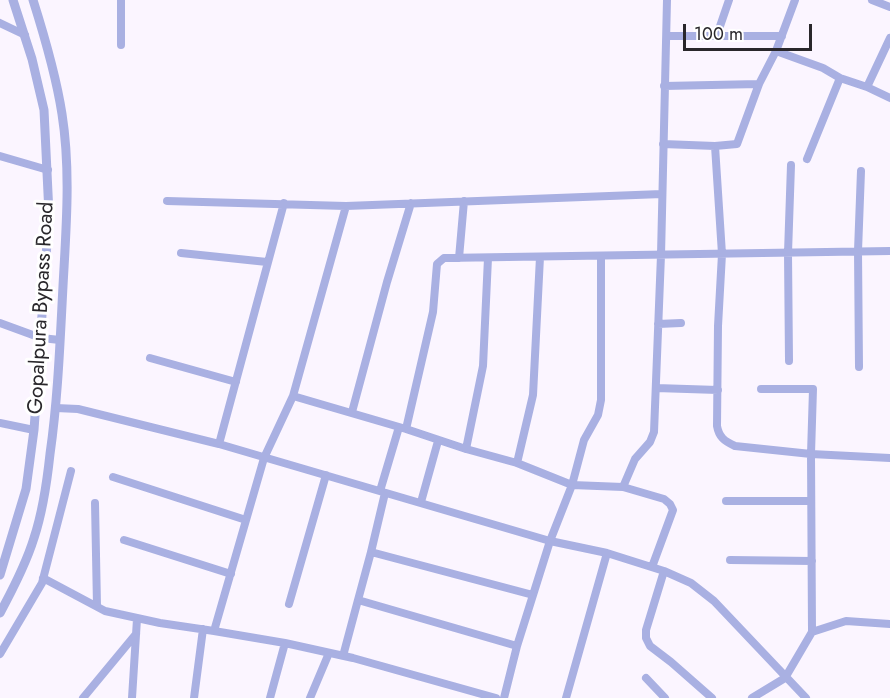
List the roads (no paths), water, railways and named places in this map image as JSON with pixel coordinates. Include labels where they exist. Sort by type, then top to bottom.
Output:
[{"type":"street","name":"Gopalpura Bypass Road","points":[[0,574],[26,489],[34,430],[49,214],[44,110],[25,35],[13,0]]},
{"type":"street","name":"Gopalpura Bypass Road","points":[[0,612],[13,589],[34,539],[45,496],[56,408],[67,214],[67,165],[62,115],[48,46],[33,0]]},
{"type":"street","points":[[121,0],[121,45]]},
{"type":"street","points":[[623,487],[635,459],[650,442],[654,432],[667,0]]},
{"type":"street","points":[[717,35],[729,0]]},
{"type":"street","points":[[663,144],[715,146],[737,144],[759,84],[776,51],[795,0]]},
{"type":"street","points":[[872,0],[890,7]]},
{"type":"street","points":[[0,23],[25,35]]},
{"type":"street","points":[[667,36],[782,36]]},
{"type":"street","points":[[867,87],[890,38]]},
{"type":"street","points":[[776,51],[890,98]]},
{"type":"street","points":[[807,159],[840,78]]},
{"type":"street","points":[[664,86],[759,84]]},
{"type":"street","points":[[715,146],[722,254],[718,326],[717,426],[719,435],[726,442],[735,446],[811,454],[890,458]]},
{"type":"street","points":[[0,156],[48,170]]},
{"type":"street","points":[[789,361],[788,253],[791,165]]},
{"type":"street","points":[[860,367],[858,251],[861,171]]},
{"type":"street","points":[[167,201],[346,206],[662,194]]},
{"type":"street","points":[[459,258],[464,201]]},
{"type":"street","points":[[219,444],[284,203]]},
{"type":"street","points":[[352,412],[411,203]]},
{"type":"street","points":[[214,631],[264,458],[293,396],[346,206]]},
{"type":"street","points":[[343,656],[371,552],[382,492],[403,428],[432,312],[437,264],[444,258],[890,251]]},
{"type":"street","points":[[181,253],[267,262]]},
{"type":"street","points":[[504,698],[517,646],[550,541],[572,485],[584,440],[598,415],[601,400],[601,256]]},
{"type":"street","points":[[517,463],[533,395],[540,257]]},
{"type":"street","points":[[466,449],[483,366],[488,258]]},
{"type":"street","points":[[0,323],[41,338],[60,340]]},
{"type":"street","points":[[658,324],[681,323]]},
{"type":"street","points":[[150,358],[236,382]]},
{"type":"street","points":[[656,388],[718,390]]},
{"type":"street","points":[[752,698],[785,678],[812,632],[810,501],[813,389],[761,389]]},
{"type":"street","points":[[293,396],[517,463],[572,485],[623,487],[664,499],[673,510],[652,567]]},
{"type":"street","points":[[56,408],[78,409],[219,444],[550,541],[607,553],[664,571],[691,584],[714,601],[806,698]]},
{"type":"street","points":[[0,423],[34,430]]},
{"type":"street","points":[[421,502],[438,441]]},
{"type":"street","points":[[0,654],[43,578],[71,471]]},
{"type":"street","points":[[289,604],[326,475]]},
{"type":"street","points":[[113,477],[246,520]]},
{"type":"street","points":[[726,501],[810,501]]},
{"type":"street","points":[[95,503],[97,606]]},
{"type":"street","points":[[124,540],[231,574]]},
{"type":"street","points":[[371,552],[533,595]]},
{"type":"street","points":[[566,698],[607,553]]},
{"type":"street","points":[[730,560],[812,561]]},
{"type":"street","points":[[664,571],[646,630],[646,638],[650,646],[712,698]]},
{"type":"street","points":[[43,578],[105,611],[137,619],[285,642],[496,698]]},
{"type":"street","points":[[358,600],[517,646]]},
{"type":"street","points":[[132,698],[137,619]]},
{"type":"street","points":[[812,632],[846,621],[890,624]]},
{"type":"street","points":[[194,698],[203,629]]},
{"type":"street","points":[[84,698],[136,634]]},
{"type":"street","points":[[270,698],[285,642]]},
{"type":"street","points":[[310,698],[329,653]]},
{"type":"street","points":[[646,678],[665,698]]}]
